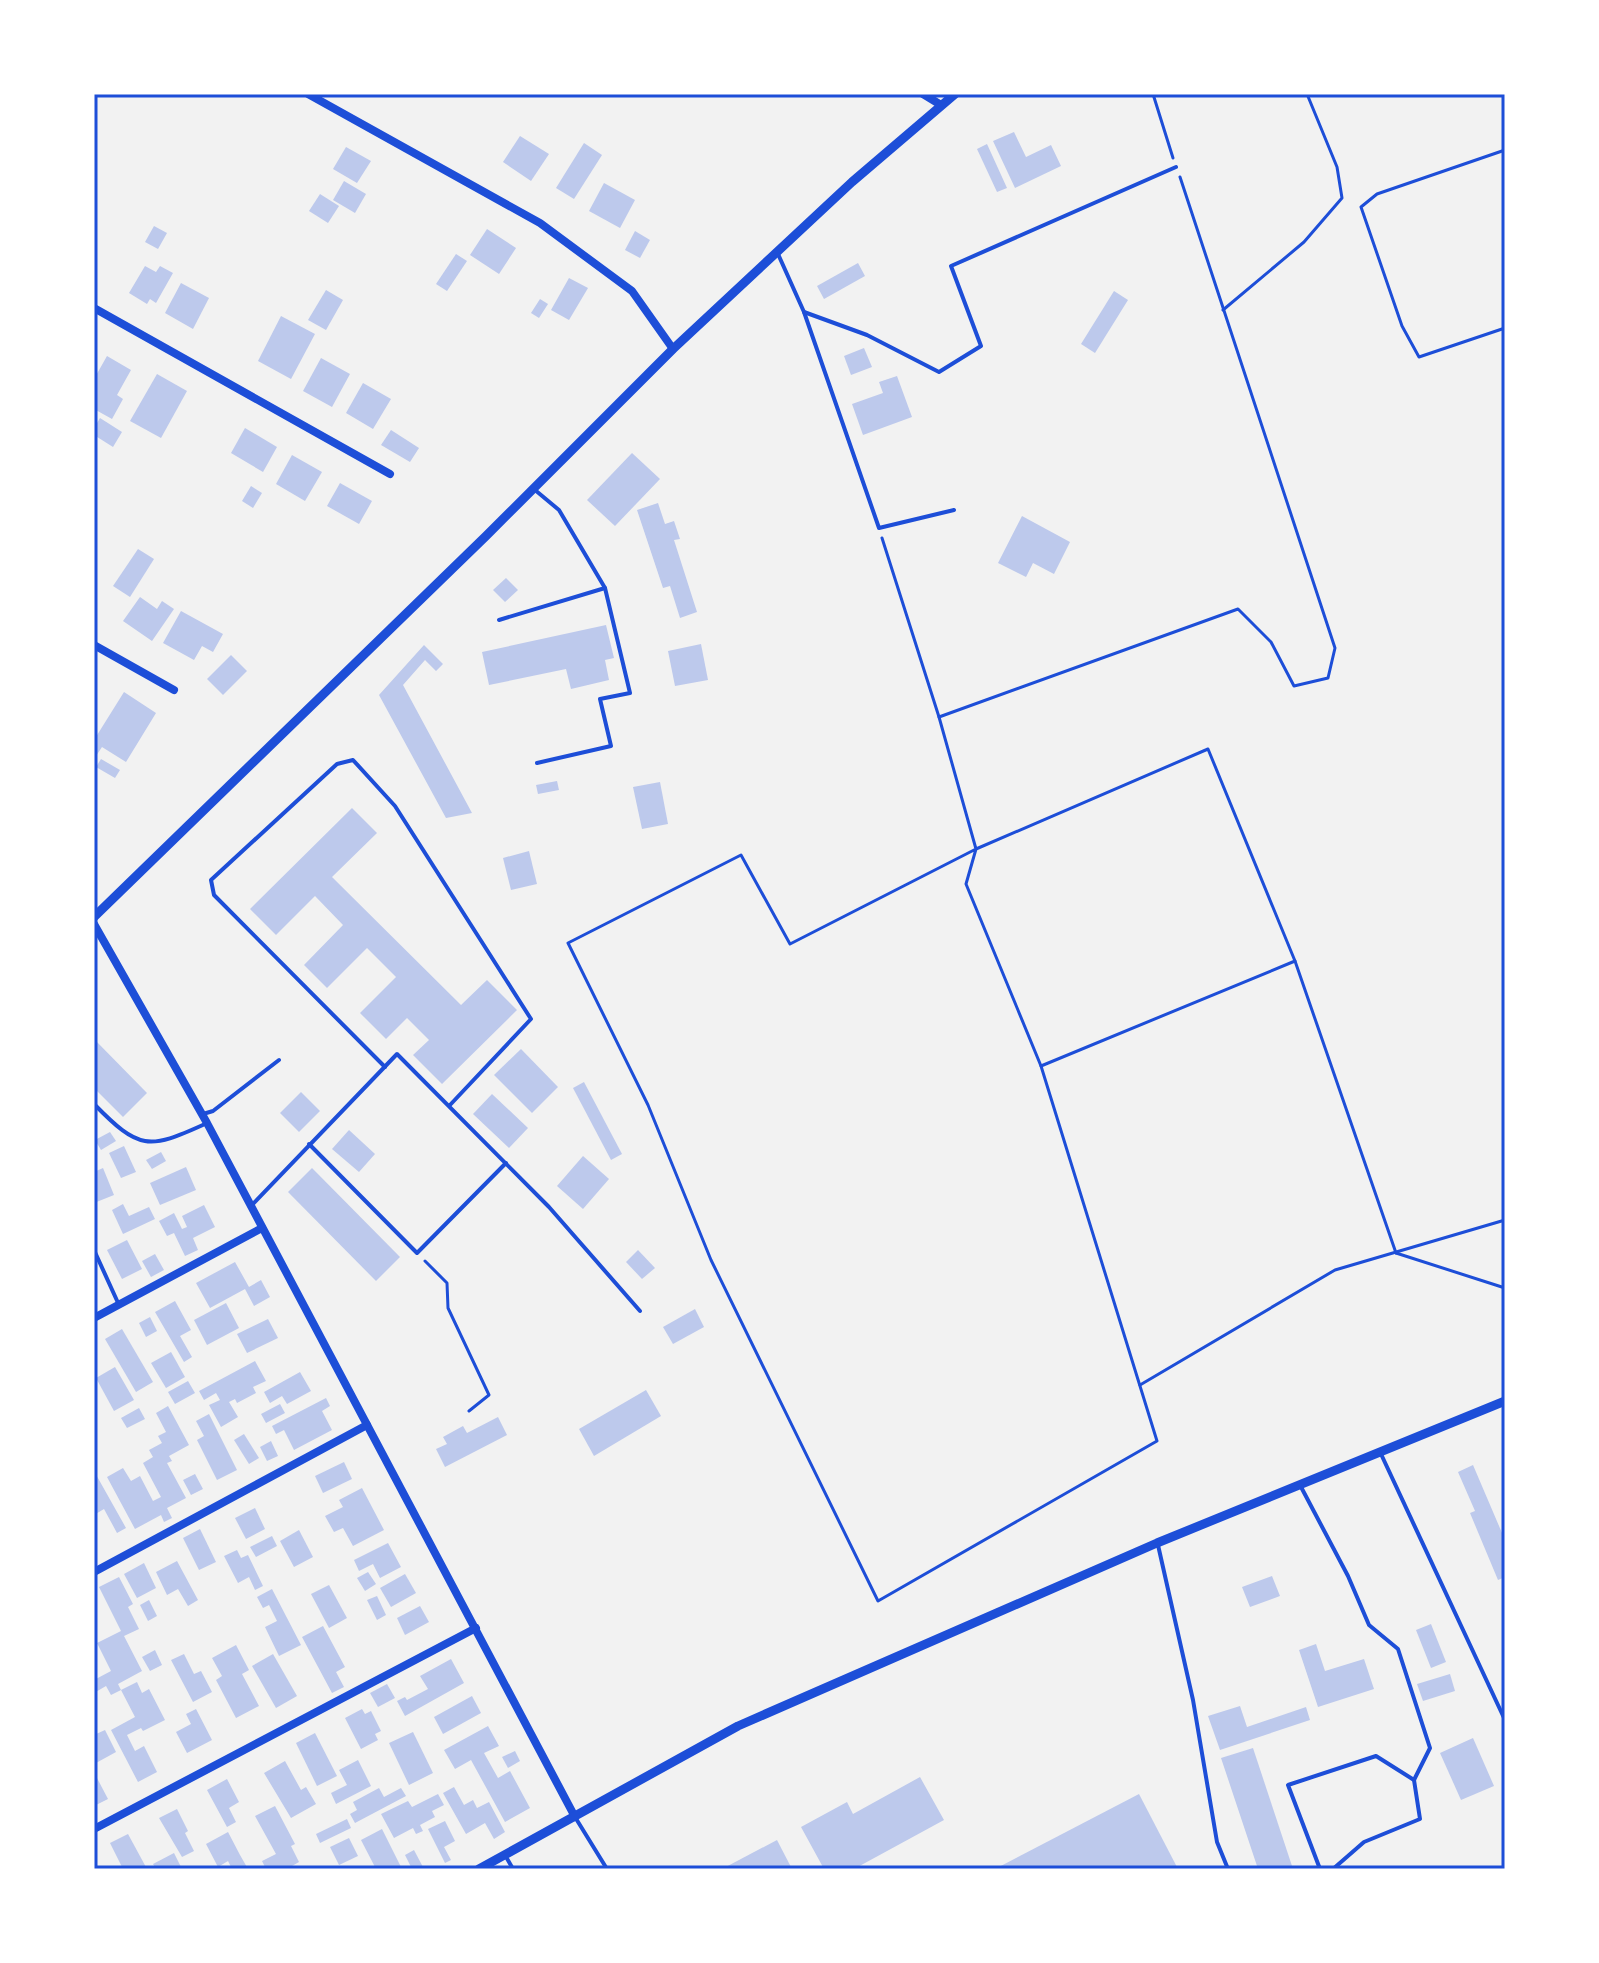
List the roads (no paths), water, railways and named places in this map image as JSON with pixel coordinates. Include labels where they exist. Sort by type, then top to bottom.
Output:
[{"type":"street","points":[[308,94],[540,223],[632,291],[673,349]]},
{"type":"street","points":[[923,94],[941,105]]},
{"type":"street","points":[[94,917],[673,349],[955,94]]},
{"type":"street","points":[[94,308],[390,474]]},
{"type":"street","points":[[94,645],[174,690]]},
{"type":"street","points":[[94,924],[205,1119],[575,1817]]},
{"type":"street","points":[[94,1318],[262,1228]]},
{"type":"street","points":[[479,1869],[738,1726],[1157,1543],[1505,1401]]},
{"type":"street","points":[[94,1572],[367,1425]]},
{"type":"street","points":[[94,1829],[476,1628]]},
{"type":"lane","points":[[804,312],[867,335],[939,372],[981,346],[951,266],[1176,167]]},
{"type":"lane","points":[[777,252],[804,312],[879,528],[954,510]]},
{"type":"lane","points":[[533,489],[559,510],[605,588],[630,693],[600,699],[611,746],[537,763]]},
{"type":"lane","points":[[499,620],[605,588]]},
{"type":"lane","points":[[385,1067],[214,895],[211,880],[337,764],[353,760],[395,806],[531,1019],[450,1105]]},
{"type":"lane","points":[[251,1206],[397,1054],[549,1207],[640,1311]]},
{"type":"lane","points":[[94,1104],[116,1126],[141,1143],[167,1141],[205,1119],[279,1060]]},
{"type":"lane","points":[[309,1144],[417,1253],[506,1163]]},
{"type":"lane","points":[[94,1250],[119,1305]]},
{"type":"lane","points":[[1380,1452],[1505,1720]]},
{"type":"lane","points":[[1300,1485],[1348,1576],[1369,1625],[1398,1649],[1430,1748],[1414,1780],[1420,1819],[1364,1842],[1333,1869]]},
{"type":"lane","points":[[1157,1543],[1193,1700],[1217,1842],[1228,1869]]},
{"type":"lane","points":[[1320,1869],[1288,1785],[1376,1756],[1414,1780]]},
{"type":"lane","points":[[575,1817],[607,1869]]},
{"type":"lane","points":[[505,1855],[513,1869]]}]
